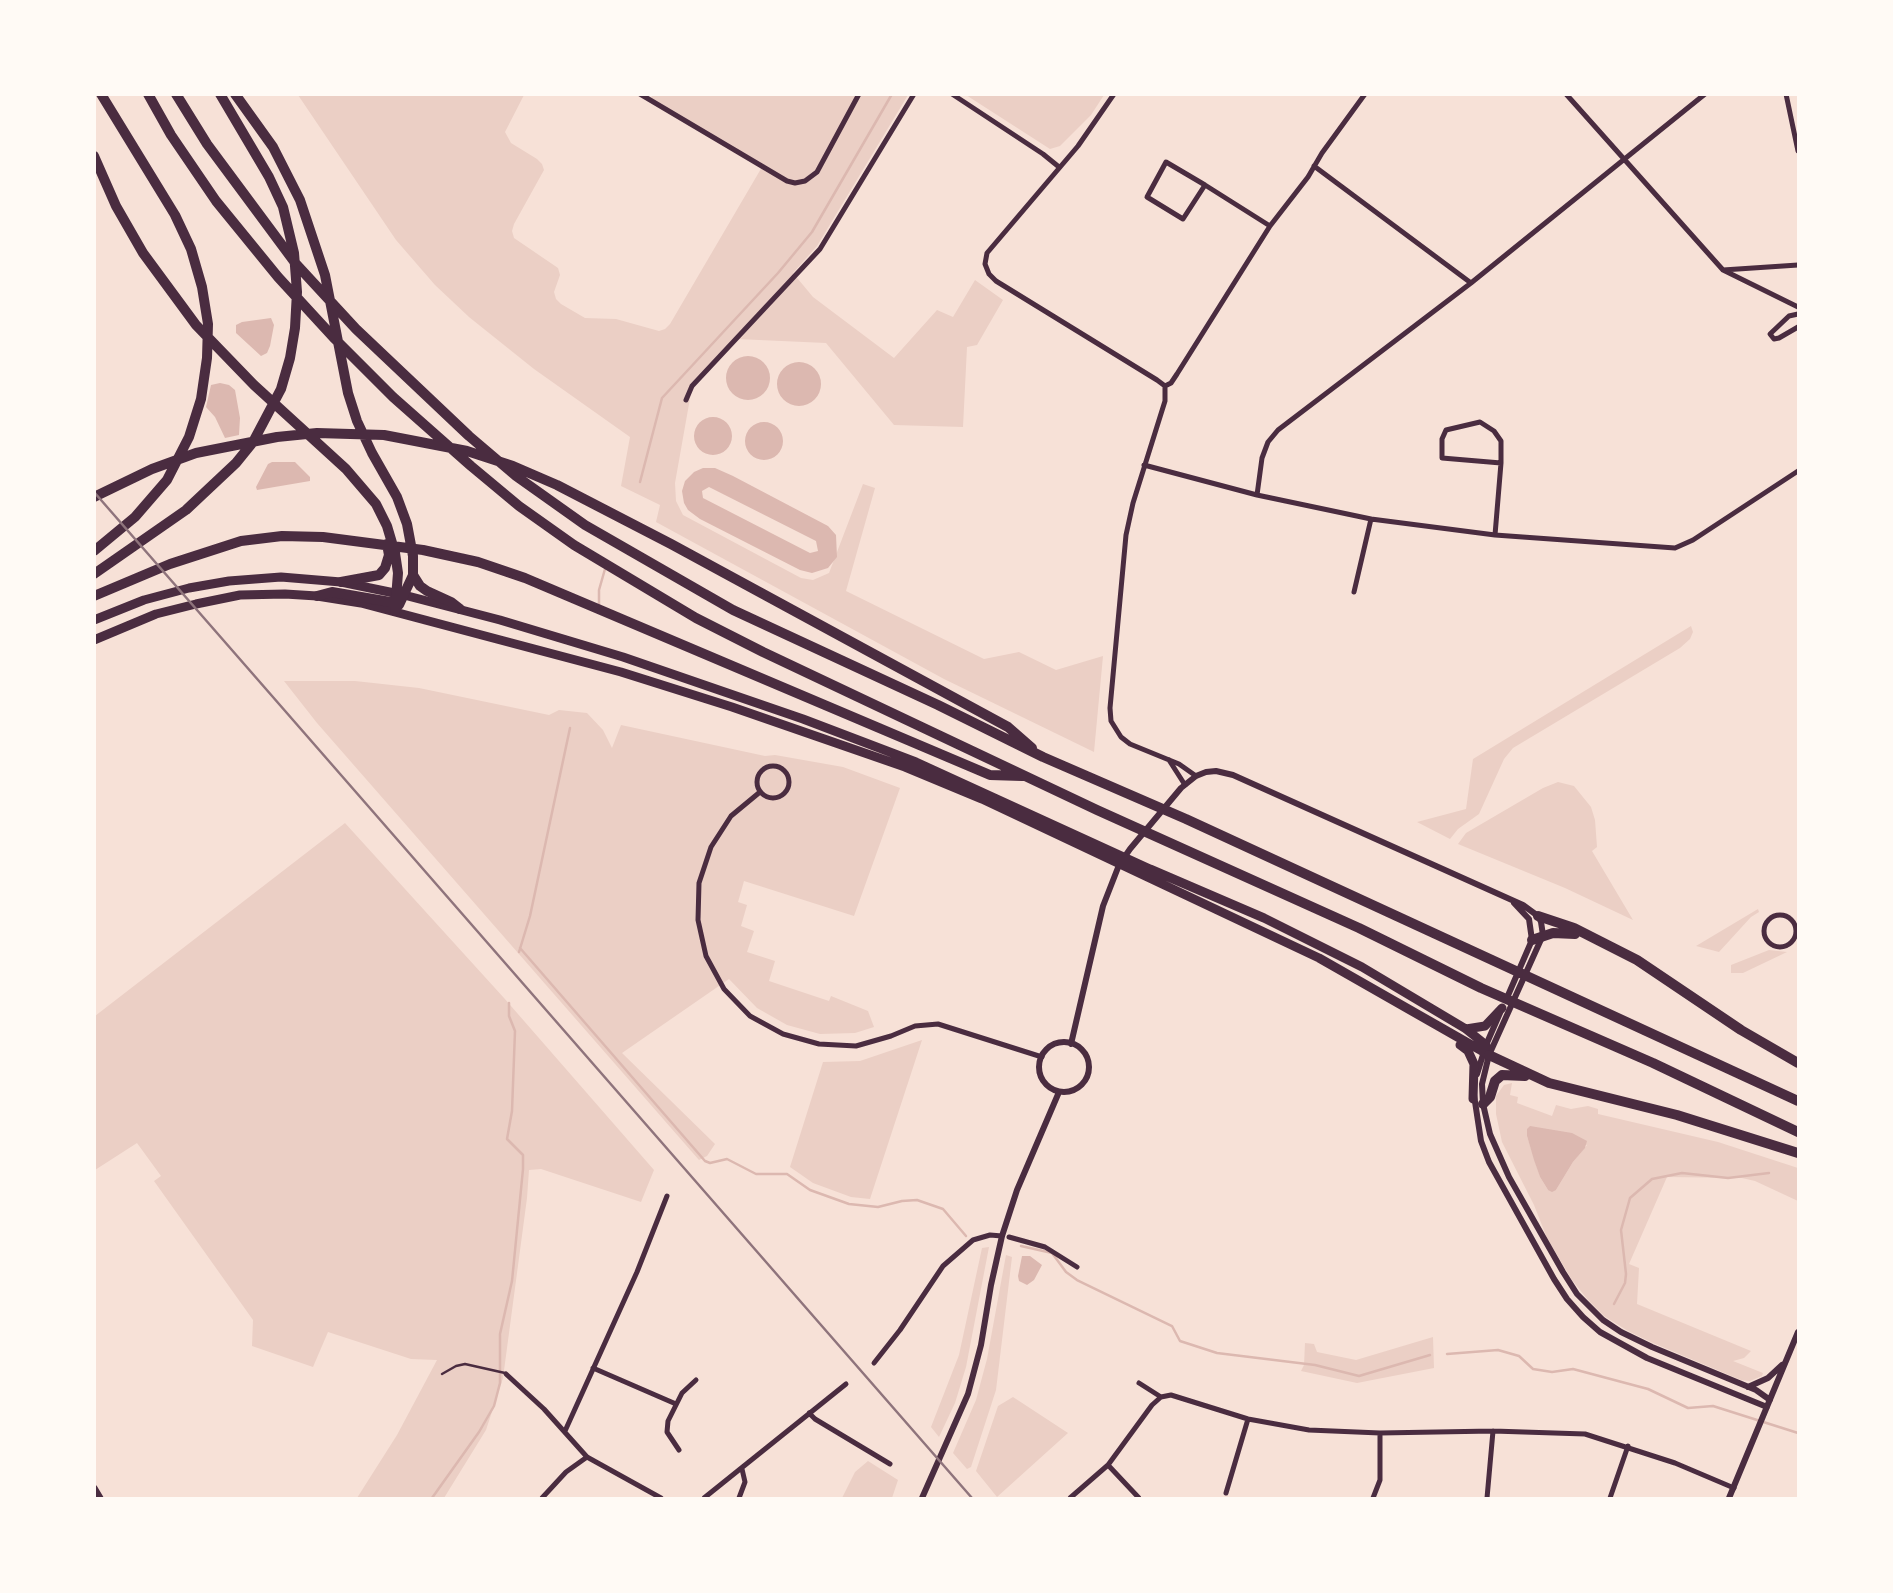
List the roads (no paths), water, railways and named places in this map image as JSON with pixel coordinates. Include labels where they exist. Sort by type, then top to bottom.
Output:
[{"type":"highway","points":[[97,549],[135,517],[167,480],[189,437],[201,399],[207,358],[208,324],[202,287],[191,250],[175,215],[101,94]]},
{"type":"highway","points":[[148,94],[216,201],[278,277],[335,339],[393,397],[471,466],[519,506],[573,545],[763,652],[1097,810],[1359,928],[1481,988],[1653,1063],[1798,1132]]},
{"type":"highway","points":[[176,94],[207,144],[287,253],[356,329],[469,436],[516,476],[585,525],[733,610],[1043,757],[1494,960],[1798,1101]]},
{"type":"highway","points":[[94,574],[149,538],[217,484],[253,442],[281,389],[294,338],[297,292],[295,253],[283,207],[269,177],[220,94]]},
{"type":"highway","points":[[235,94],[283,163],[300,200],[319,253],[335,318],[348,393],[357,421],[397,497],[407,524],[413,556],[413,575],[400,596],[395,611]]},
{"type":"highway","points":[[94,156],[116,206],[143,253],[196,325],[254,385],[346,469],[376,504],[387,526],[395,553],[400,596]]},
{"type":"highway","points":[[94,497],[152,469],[196,453],[233,444],[317,433],[384,435],[467,451],[513,466],[557,485],[671,544],[1008,727],[1043,757]]},
{"type":"highway","points":[[341,582],[379,575],[385,568],[388,555],[387,526]]},
{"type":"highway","points":[[94,596],[128,579],[241,541],[282,536],[323,537],[423,550],[490,566],[525,578],[990,775],[1030,777]]},
{"type":"highway","points":[[413,575],[420,586],[460,609]]},
{"type":"highway","points":[[94,620],[145,600],[229,581],[281,577],[341,582],[460,609],[623,657],[803,719],[916,762],[1320,958],[1444,1030],[1535,1077],[1583,1093],[1677,1115],[1798,1153]]},
{"type":"highway","points":[[317,596],[332,592],[390,602],[400,596]]},
{"type":"highway","points":[[94,640],[156,614],[240,595],[262,593],[317,596],[361,603],[621,671],[732,707],[905,767],[1102,850]]},
{"type":"highway","points":[[1133,866],[1305,937],[1362,967],[1466,1029],[1486,1051]]},
{"type":"highway","points":[[1538,916],[1574,928],[1637,960],[1741,1030],[1798,1063]]},
{"type":"highway","points":[[1532,940],[1563,932],[1586,935]]},
{"type":"highway","points":[[1466,1029],[1485,1026],[1502,1008]]},
{"type":"highway","points":[[1444,1030],[1472,1057],[1472,1092],[1478,1102],[1490,1097],[1495,1081],[1502,1075],[1535,1077]]},
{"type":"main road","points":[[94,1488],[100,1499]]},
{"type":"street","points":[[640,94],[787,181],[795,183],[805,181],[817,172],[859,94]]},
{"type":"street","points":[[685,400],[692,386],[820,249],[914,94]]},
{"type":"street","points":[[952,94],[1059,167]]},
{"type":"street","points":[[1114,94],[1078,146],[987,253],[985,264],[996,281],[1165,386],[1166,401],[1144,465],[1126,536],[1110,708],[1114,727],[1121,737],[1196,776]]},
{"type":"street","points":[[1165,386],[1171,383],[1177,374],[1270,226],[1365,94]]},
{"type":"street","points":[[1566,94],[1723,270],[1798,307]]},
{"type":"street","points":[[1257,495],[1262,458],[1268,442],[1278,430],[1471,283],[1705,94]]},
{"type":"street","points":[[1786,94],[1798,150]]},
{"type":"street","points":[[1205,185],[1183,219],[1147,197],[1166,162],[1205,185],[1270,226]]},
{"type":"street","points":[[1314,166],[1471,283]]},
{"type":"street","points":[[1723,270],[1798,265]]},
{"type":"street","points":[[1798,314],[1789,316],[1770,334],[1774,339],[1779,338],[1798,327]]},
{"type":"street","points":[[1495,536],[1501,463],[1502,441],[1494,431],[1480,422],[1446,430],[1441,439],[1442,458],[1501,463]]},
{"type":"street","points":[[1144,465],[1257,495],[1371,519],[1495,536],[1675,548],[1693,540],[1798,471]]},
{"type":"street","points":[[1354,592],[1371,519]]},
{"type":"street","points":[[1169,760],[1185,785]]},
{"type":"street","points":[[774,766],[785,771],[790,782],[786,793],[776,799],[769,799],[760,792],[757,780],[763,769],[774,766]]},
{"type":"street","points":[[1071,1044],[1098,926],[1116,872],[1130,849],[1185,785],[1196,776],[1216,771],[1233,775],[1533,910],[1541,922],[1543,935],[1486,1051]]},
{"type":"street","points":[[760,792],[731,816],[704,862],[699,883],[698,920],[706,956],[724,989],[750,1016],[783,1034],[819,1044],[856,1046],[915,1026],[938,1024],[1042,1057]]},
{"type":"street","points":[[1512,900],[1529,919],[1532,940],[1486,1051],[1478,1102],[1481,1141],[1489,1161],[1554,1279],[1567,1299],[1600,1332],[1647,1358],[1768,1404]]},
{"type":"street","points":[[1792,920],[1798,913]]},
{"type":"street","points":[[1779,915],[1792,920],[1796,929],[1790,943],[1780,947],[1767,940],[1765,926],[1770,918],[1779,915]]},
{"type":"street","points":[[1055,1044],[1071,1044],[1079,1047],[1086,1055],[1089,1064],[1088,1076],[1079,1088],[1059,1092],[1048,1086],[1042,1077],[1042,1057],[1046,1050],[1055,1044]]},
{"type":"street","points":[[922,1499],[964,1406],[976,1368],[1017,1190],[1059,1092]]},
{"type":"street","points":[[1478,1102],[1509,1177],[1563,1272],[1590,1308],[1621,1332],[1748,1387],[1768,1404]]},
{"type":"street","points":[[565,1431],[637,1272],[667,1196]]},
{"type":"street","points":[[874,1363],[943,1266],[973,1240],[990,1235],[1006,1236],[1045,1247],[1077,1267]]},
{"type":"street","points":[[1729,1499],[1798,1332]]},
{"type":"street","points":[[1748,1387],[1768,1378],[1787,1358]]},
{"type":"street","points":[[593,1368],[676,1404]]},
{"type":"street","points":[[505,1373],[565,1431],[587,1457],[661,1499]]},
{"type":"street","points":[[679,1450],[667,1432],[668,1421],[682,1393],[696,1380]]},
{"type":"street","points":[[1139,1382],[1161,1397]]},
{"type":"street","points":[[704,1499],[846,1384]]},
{"type":"street","points":[[1070,1499],[1108,1465],[1152,1405],[1161,1397],[1171,1395],[1248,1419],[1309,1430],[1585,1434],[1675,1463],[1734,1488]]},
{"type":"street","points":[[808,1413],[890,1464]]},
{"type":"street","points":[[1226,1493],[1248,1419]]},
{"type":"street","points":[[1487,1499],[1493,1431]]},
{"type":"street","points":[[1373,1499],[1380,1480],[1380,1433]]},
{"type":"street","points":[[1610,1499],[1628,1446]]},
{"type":"street","points":[[542,1499],[566,1472],[587,1457]]},
{"type":"street","points":[[1108,1465],[1139,1499]]},
{"type":"street","points":[[739,1499],[745,1482],[742,1469]]},
{"type":"lane","points":[[442,1374],[465,1364],[505,1373]]},
{"type":"waterway","points":[[640,482],[662,398],[778,273],[812,232],[892,94]]},
{"type":"waterway","points":[[599,605],[599,590],[605,569]]},
{"type":"waterway","points":[[519,952],[530,916],[570,728]]},
{"type":"waterway","points":[[520,948],[705,1161],[710,1163],[727,1159],[756,1174],[787,1174],[810,1190],[849,1204],[878,1207],[917,1200],[943,1209],[966,1236]]},
{"type":"waterway","points":[[432,1498],[479,1432],[494,1406],[500,1383],[500,1334],[512,1281],[523,1169],[523,1155],[507,1139],[512,1111],[515,1031],[509,1016],[509,1003]]},
{"type":"waterway","points":[[1614,1304],[1625,1283],[1621,1230],[1630,1198],[1652,1179],[1682,1173],[1728,1178],[1769,1173]]},
{"type":"waterway","points":[[1021,1246],[1052,1253],[1066,1272],[1077,1280],[1172,1326],[1180,1341],[1217,1353],[1315,1365],[1359,1376],[1430,1355]]},
{"type":"waterway","points":[[1447,1354],[1498,1350],[1519,1356],[1533,1369],[1552,1372],[1573,1369],[1648,1389],[1688,1408],[1713,1406],[1798,1433]]},
{"type":"railway","points":[[94,492],[972,1498]]}]
